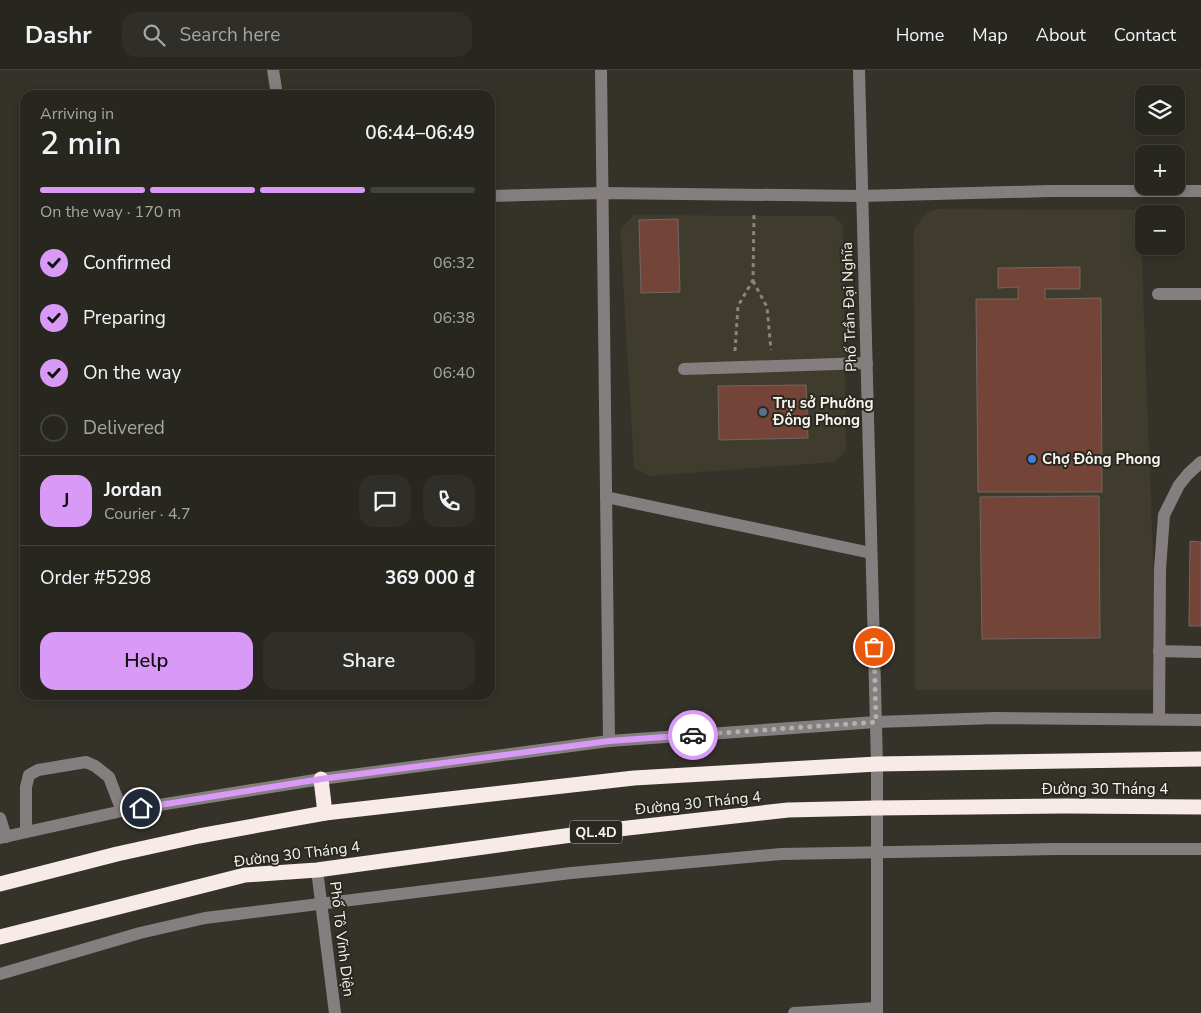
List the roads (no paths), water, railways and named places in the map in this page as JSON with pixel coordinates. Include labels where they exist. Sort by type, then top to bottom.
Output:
[{"type":"highway","name":"Đường 30 Tháng 4","points":[[0,884],[126,852],[199,836],[325,813],[634,778],[877,764],[1201,759]]},
{"type":"highway","points":[[321,779],[325,813]]},
{"type":"highway","name":"Đường 30 Tháng 4","points":[[0,937],[245,875],[317,870],[601,832],[768,813],[876,808],[1201,807]]},
{"type":"street","points":[[273,70],[276,90]]},
{"type":"street","points":[[601,70],[609,741]]},
{"type":"street","name":"Phố Trần Đại Nghĩa","points":[[859,70],[877,764],[877,1011]]},
{"type":"street","points":[[495,196],[602,193],[861,196],[1050,191],[1201,191]]},
{"type":"street","points":[[1158,294],[1201,294]]},
{"type":"street","points":[[684,370],[867,364]]},
{"type":"street","points":[[1159,719],[1160,569],[1164,514],[1178,485],[1201,462]]},
{"type":"street","points":[[606,497],[872,553]]},
{"type":"street","points":[[1160,651],[1201,652]]},
{"type":"street","points":[[0,818],[3,837],[122,811],[321,779],[609,741],[876,722],[996,718],[1201,720]]},
{"type":"street","points":[[26,832],[26,787],[29,776],[38,770],[86,762],[96,766],[108,776],[122,811]]},
{"type":"street","points":[[0,974],[140,933],[205,918],[571,873],[781,854],[1201,849]]},
{"type":"street","name":"Phố Tô Vĩnh Diện","points":[[317,870],[335,1013]]},
{"type":"street","points":[[794,1013],[877,1011]]},
{"type":"place","name":"Trụ sở Phường Đông Phong","points":[[763,412]]},
{"type":"place","name":"Chợ Đông Phong","points":[[1032,459]]}]
